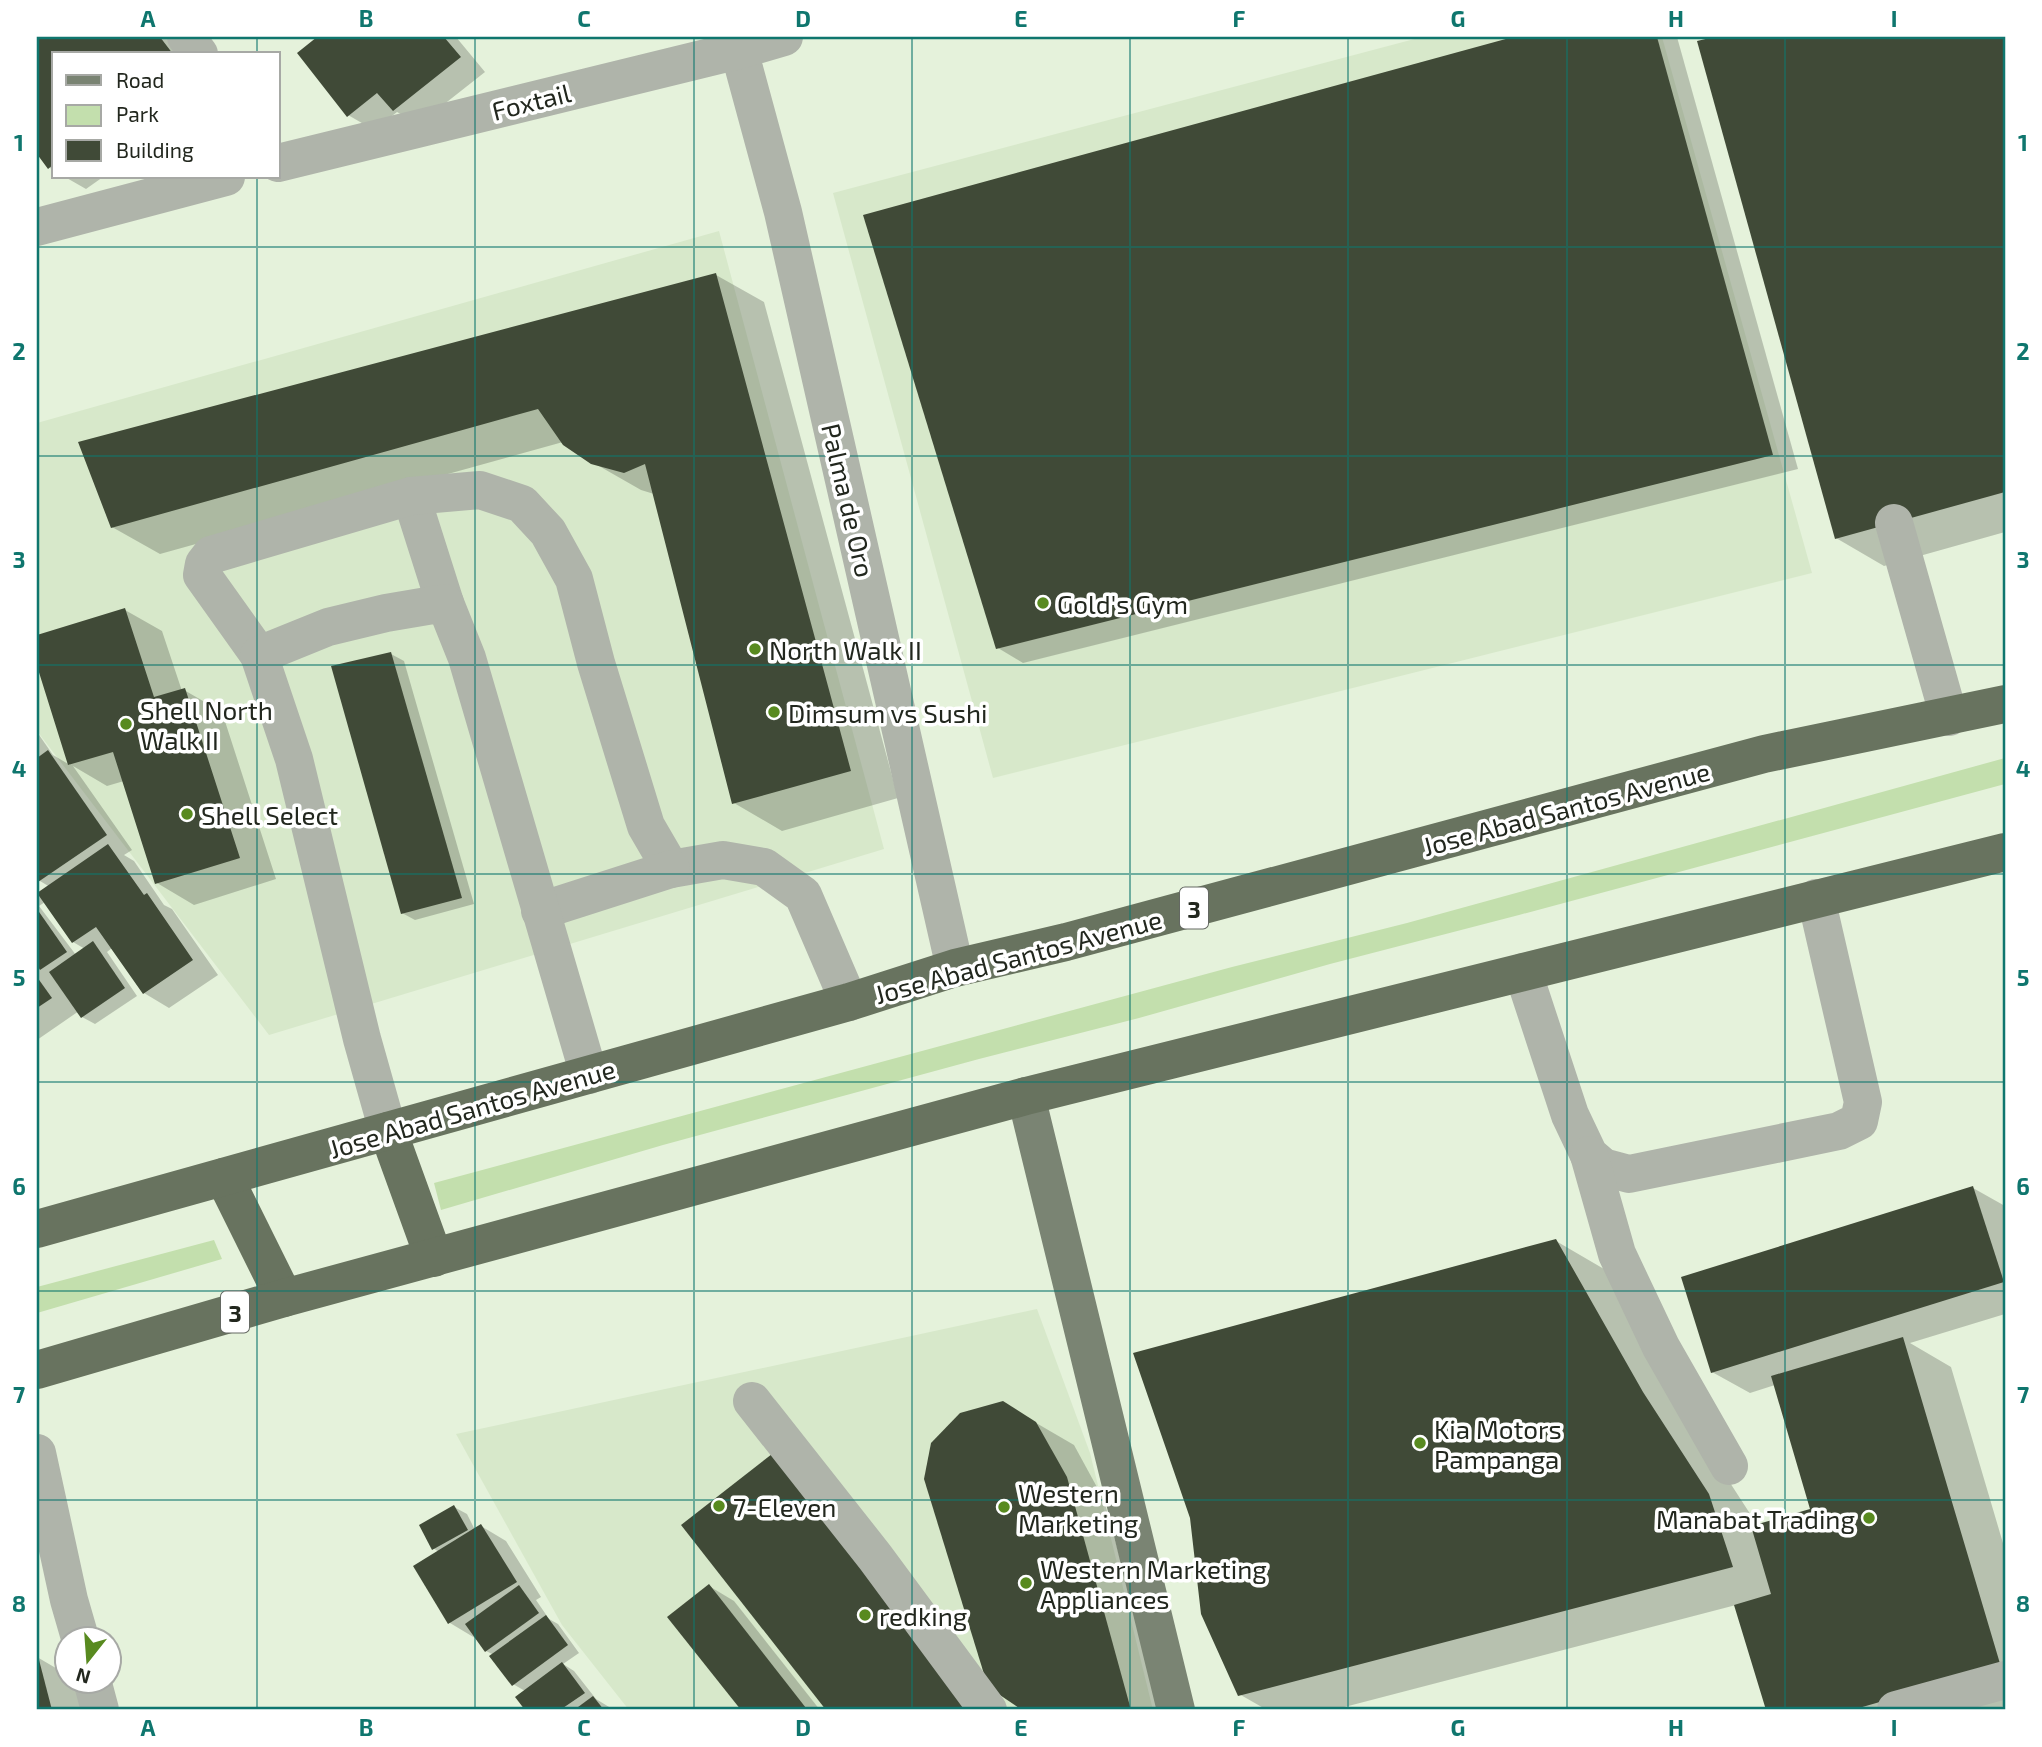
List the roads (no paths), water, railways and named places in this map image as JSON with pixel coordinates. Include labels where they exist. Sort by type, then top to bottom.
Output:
[{"type":"highway","name":"Jose Abad Santos Avenue","points":[[37,1229],[849,1002],[955,968],[1080,938],[1764,754],[2005,704]]},
{"type":"highway","name":"3","points":[[37,1370],[284,1298],[1026,1096],[2005,852]]},
{"type":"highway","points":[[388,1131],[434,1258]]},
{"type":"highway","points":[[224,1177],[284,1298]]},
{"type":"main road","points":[[1026,1096],[1176,1710]]},
{"type":"street","points":[[186,37],[197,52]]},
{"type":"street","name":"Foxtail","points":[[280,162],[734,43],[783,37]]},
{"type":"street","name":"Palma de Oro","points":[[734,43],[783,212],[955,968]]},
{"type":"street","points":[[37,227],[222,178]]},
{"type":"street","points":[[388,1131],[362,1039],[294,759],[259,655],[202,575],[204,564],[211,555],[411,496],[480,491],[522,505],[548,532],[574,579],[596,663],[646,826],[671,869]]},
{"type":"street","points":[[411,496],[445,603],[467,658],[589,1075]]},
{"type":"street","points":[[1894,523],[1949,717]]},
{"type":"street","points":[[259,655],[328,627],[445,603]]},
{"type":"street","points":[[540,911],[671,869],[723,860],[764,867],[803,895],[849,1002]]},
{"type":"street","points":[[1588,1154],[1603,1167],[1629,1174],[1839,1131],[1859,1121],[1863,1102],[1816,898]]},
{"type":"street","points":[[1523,972],[1570,1115],[1588,1154],[1617,1254],[1661,1347],[1729,1466]]},
{"type":"street","points":[[751,1401],[875,1557],[988,1710]]},
{"type":"street","points":[[37,1453],[76,1624]]},
{"type":"street","points":[[1896,1710],[2005,1680]]},
{"type":"place","name":"Gold's Gym","points":[[1043,603]]},
{"type":"place","name":"North Walk II","points":[[755,649]]},
{"type":"place","name":"Dimsum vs Sushi","points":[[774,712]]},
{"type":"place","name":"Shell North Walk II","points":[[126,724]]},
{"type":"place","name":"Shell Select","points":[[187,814]]},
{"type":"place","name":"Kia Motors Pampanga","points":[[1420,1443]]},
{"type":"place","name":"7-Eleven","points":[[719,1506]]},
{"type":"place","name":"Western Marketing","points":[[1004,1507]]},
{"type":"place","name":"Manabat Trading","points":[[1869,1518]]},
{"type":"place","name":"Western Marketing Appliances","points":[[1026,1583]]},
{"type":"place","name":"redking","points":[[865,1615]]}]
